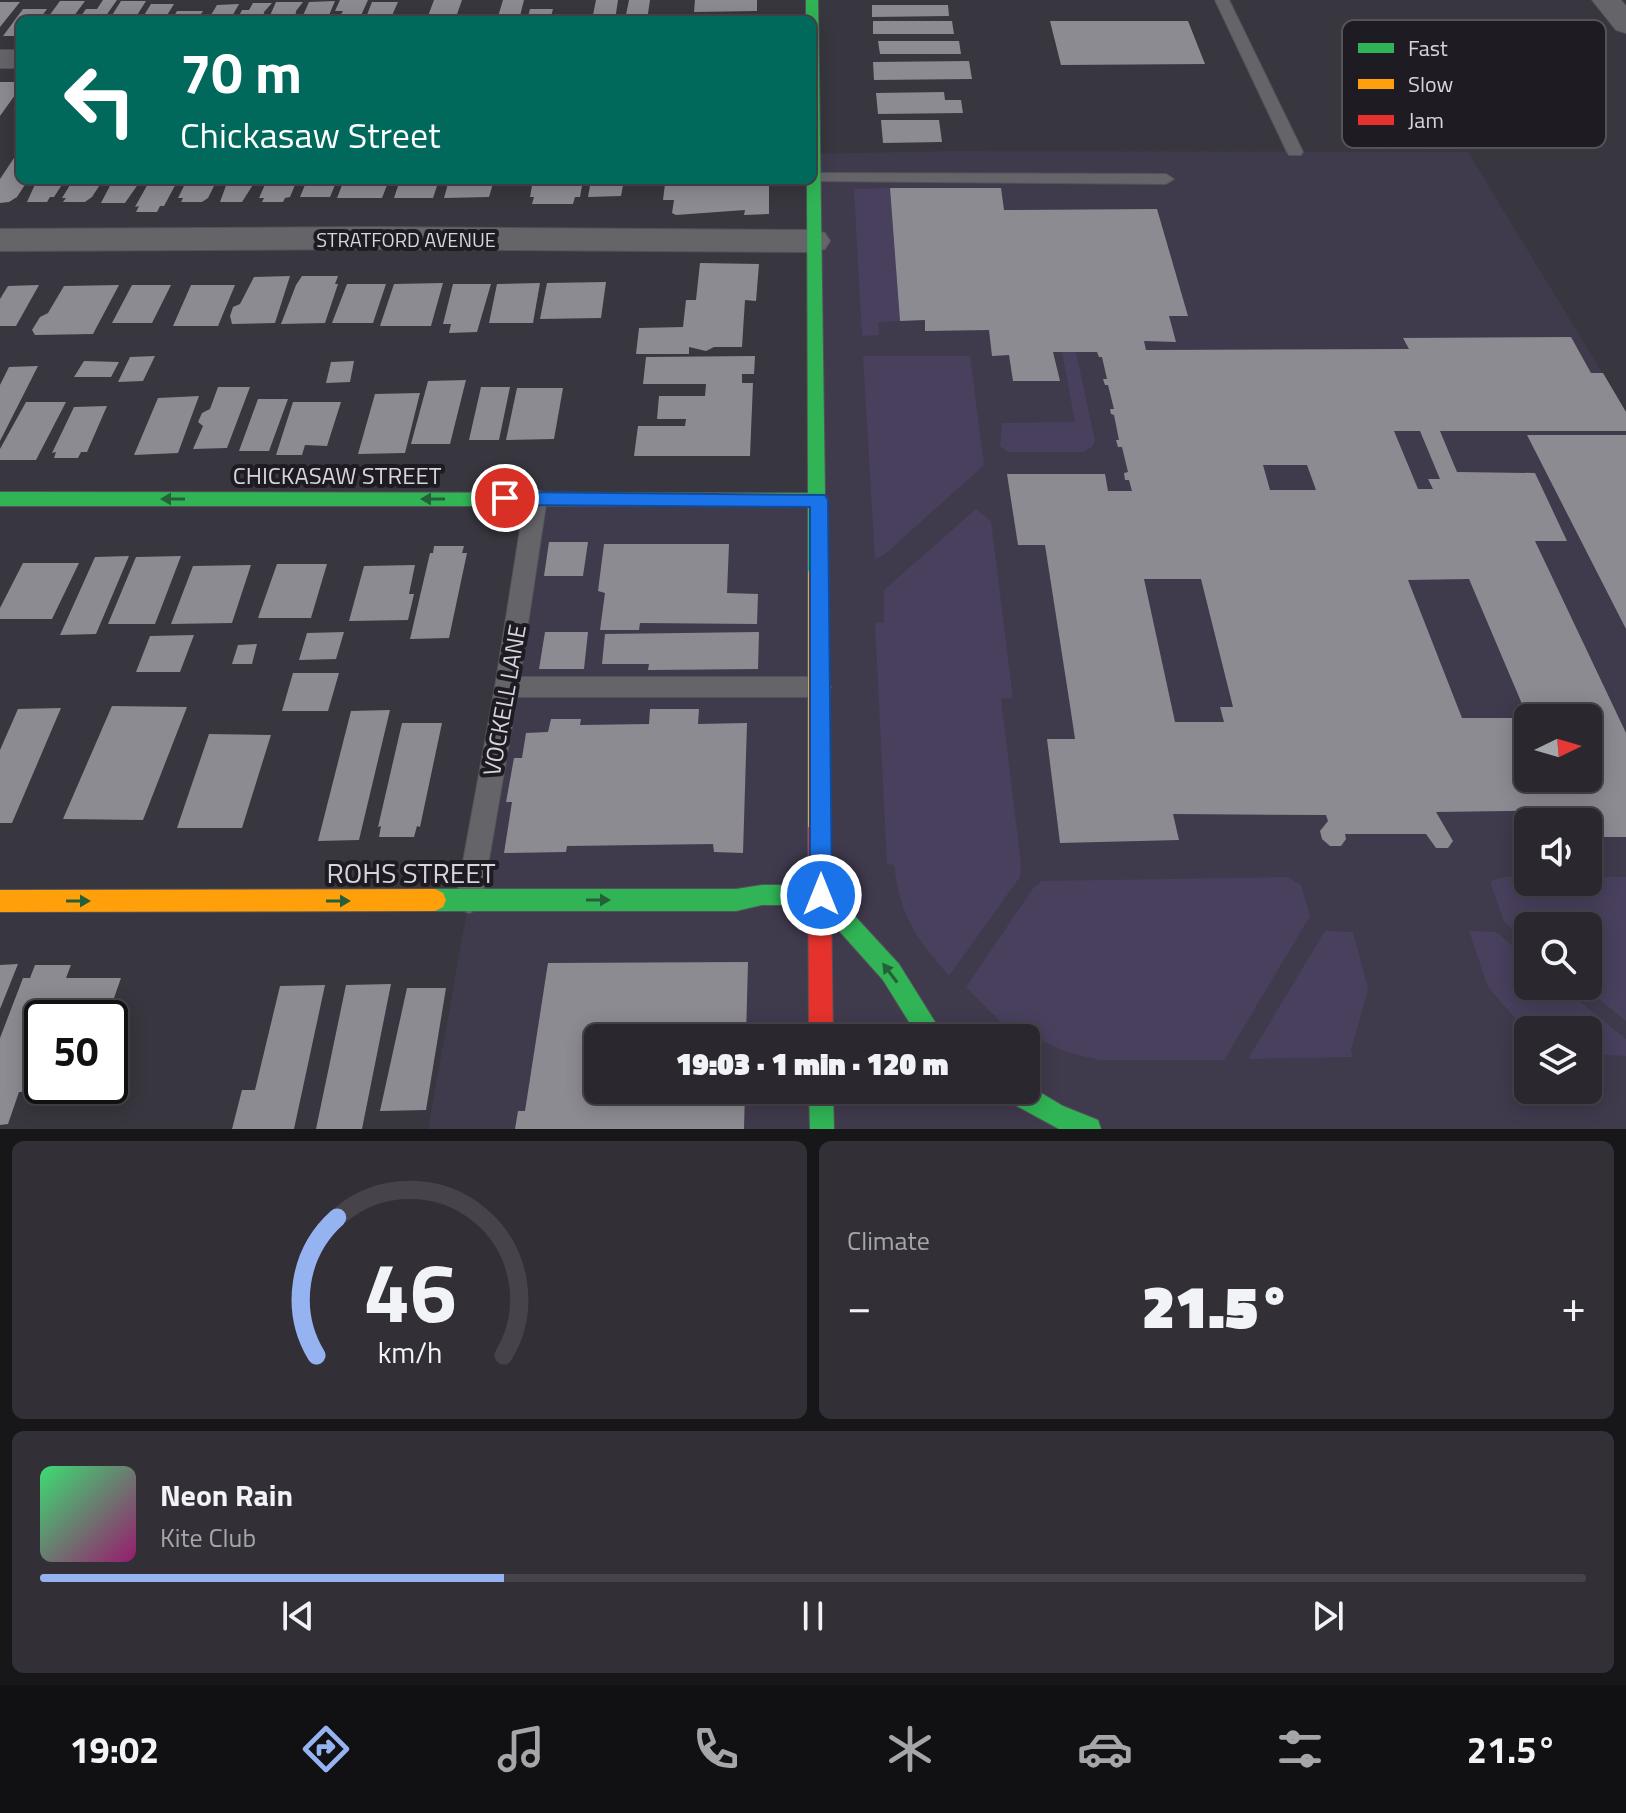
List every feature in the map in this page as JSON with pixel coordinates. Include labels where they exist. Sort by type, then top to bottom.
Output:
[{"type":"main road","points":[[814,184],[819,500],[821,1024]]},
{"type":"main road","name":"CHICKASAW STREET","points":[[0,499],[819,500]]},
{"type":"main road","name":"ROHS STREET","points":[[0,901],[736,900],[762,895],[821,895]]},
{"type":"main road","points":[[821,895],[891,972],[924,1024]]},
{"type":"main road","points":[[821,1104],[822,1129]]},
{"type":"main road","points":[[1037,1104],[1089,1129]]},
{"type":"street","points":[[1606,0],[1626,24]]},
{"type":"street","name":"STRATFORD AVENUE","points":[[0,240],[373,238],[813,241]]},
{"type":"lane","points":[[1222,0],[1295,152]]},
{"type":"lane","points":[[816,178],[1166,179]]},
{"type":"lane","name":"VOCKELL LANE","points":[[469,900],[507,687],[536,498]]},
{"type":"lane","points":[[507,687],[819,687]]},
{"type":"shaded area","points":[[949,151],[1468,152],[1626,412],[1626,1129],[428,1129],[507,687],[536,498],[819,500],[813,184],[816,184],[816,154]]},
{"type":"shaded area","points":[[890,188],[900,321],[878,322],[879,335],[862,336],[854,189]]},
{"type":"shaded area","points":[[1062,352],[1076,352],[1095,441],[1092,447],[1084,452],[1008,452],[1000,446],[1002,423],[1075,422]]},
{"type":"shaded area","points":[[863,356],[970,356],[984,465],[884,555],[875,559]]},
{"type":"shaded area","points":[[976,509],[991,521],[1013,698],[1001,699],[1021,864],[1020,877],[949,976],[911,926],[901,900],[894,865],[887,864],[875,623],[884,622],[884,590]]},
{"type":"shaded area","points":[[1287,877],[1301,885],[1310,916],[1224,1060],[1100,1060],[1069,1053],[1040,1040],[1040,1024],[1002,1023],[966,987],[1034,887],[1042,881]]},
{"type":"shaded area","points":[[1514,877],[1514,896],[1602,896],[1602,877],[1626,877],[1626,1021],[1600,1000],[1602,912],[1514,912],[1514,930],[1504,922],[1490,881]]},
{"type":"shaded area","points":[[1325,931],[1353,932],[1368,989],[1351,1050],[1353,1057],[1248,1059]]},
{"type":"shaded area","points":[[1469,931],[1496,932],[1514,947],[1514,1000],[1578,1000],[1598,1016],[1514,1017],[1488,987]]},
{"type":"shaded area","points":[[1602,1019],[1626,1039],[1626,1056],[1602,1055]]},
{"type":"building","points":[[103,0],[117,0],[106,16],[81,16],[86,9],[97,9]]},
{"type":"building","points":[[340,0],[368,0],[361,16],[340,16],[343,11],[335,11]]},
{"type":"building","points":[[434,0],[462,0],[456,16],[428,16]]},
{"type":"building","points":[[503,0],[524,0],[520,16],[498,16]]},
{"type":"building","points":[[596,0],[618,0],[616,16],[593,16]]},
{"type":"building","points":[[629,0],[650,0],[648,16],[626,16]]},
{"type":"building","points":[[695,0],[757,0],[757,11],[694,12]]},
{"type":"building","points":[[60,1],[85,1],[74,16],[49,16]]},
{"type":"building","points":[[121,1],[146,1],[137,16],[112,16]]},
{"type":"building","points":[[335,1],[329,16],[303,16],[309,2]]},
{"type":"building","points":[[0,2],[20,2],[0,27]]},
{"type":"building","points":[[276,2],[303,2],[295,16],[270,16]]},
{"type":"building","points":[[372,2],[398,2],[392,16],[367,16]]},
{"type":"building","points":[[253,3],[272,3],[264,16],[239,16],[242,10],[249,10]]},
{"type":"building","points":[[151,4],[174,4],[166,16],[144,16]]},
{"type":"building","points":[[239,4],[232,16],[210,16],[217,5]]},
{"type":"building","points":[[872,5],[948,5],[949,16],[872,17]]},
{"type":"building","points":[[23,9],[47,9],[42,16],[18,16]]},
{"type":"building","points":[[530,9],[553,9],[551,16],[528,16]]},
{"type":"building","points":[[177,11],[203,11],[200,16],[174,16]]},
{"type":"building","points":[[16,18],[16,35],[3,36]]},
{"type":"building","points":[[873,21],[952,21],[954,34],[873,34]]},
{"type":"building","points":[[1050,21],[1188,21],[1205,64],[1061,65]]},
{"type":"building","points":[[878,41],[959,41],[961,54],[880,54]]},
{"type":"building","points":[[969,61],[972,79],[874,80],[873,62]]},
{"type":"building","points":[[0,82],[16,82],[16,94],[0,116]]},
{"type":"building","points":[[944,92],[945,100],[961,100],[963,113],[878,114],[876,93]]},
{"type":"building","points":[[881,120],[939,120],[942,142],[883,143]]},
{"type":"building","points":[[16,155],[16,184],[25,184],[17,197],[0,203],[0,179]]},
{"type":"building","points":[[35,184],[62,184],[47,202],[27,202]]},
{"type":"building","points":[[71,184],[100,184],[85,202],[63,202],[66,198],[62,198]]},
{"type":"building","points":[[111,184],[138,184],[125,203],[101,203]]},
{"type":"building","points":[[148,184],[176,184],[164,206],[160,206],[157,212],[136,212],[139,206],[135,207]]},
{"type":"building","points":[[185,184],[215,184],[208,198],[202,202],[181,202],[183,198],[178,198]]},
{"type":"building","points":[[227,184],[253,184],[242,202],[220,202]]},
{"type":"building","points":[[265,184],[295,184],[290,197],[283,202],[262,202],[264,198],[259,198]]},
{"type":"building","points":[[305,184],[335,184],[330,197],[300,197]]},
{"type":"building","points":[[342,184],[387,184],[382,198],[337,198]]},
{"type":"building","points":[[399,184],[438,184],[433,198],[394,198]]},
{"type":"building","points":[[448,184],[493,184],[489,197],[444,198]]},
{"type":"building","points":[[532,184],[582,184],[580,197],[575,197],[573,204],[532,204],[534,197],[530,197]]},
{"type":"building","points":[[590,184],[623,184],[621,196],[588,197]]},
{"type":"building","points":[[665,184],[769,184],[769,214],[744,215],[745,210],[676,215],[672,213],[674,200],[663,200]]},
{"type":"building","points":[[890,188],[1001,188],[1004,210],[1157,209],[1188,316],[1169,316],[1176,342],[1144,341],[1146,350],[1409,349],[1403,338],[1571,337],[1591,373],[1603,373],[1626,412],[1626,431],[1440,431],[1457,472],[1535,473],[1567,541],[1535,541],[1626,733],[1626,837],[1602,837],[1602,808],[1514,808],[1514,811],[1436,812],[1453,841],[1448,848],[1436,848],[1426,834],[1345,834],[1346,839],[1341,846],[1330,846],[1322,839],[1320,831],[1328,821],[1326,815],[1173,814],[1179,840],[1060,843],[1047,739],[1075,739],[1045,545],[1018,545],[1007,474],[1105,474],[1108,491],[1132,491],[1129,480],[1125,480],[1124,473],[1128,472],[1122,447],[1118,447],[1116,440],[1119,440],[1110,409],[1114,409],[1108,385],[1103,379],[1107,379],[1102,357],[1097,352],[1053,352],[1060,381],[1013,381],[1009,355],[992,356],[989,330],[925,331],[925,320],[900,321]],"holes":[[[1394,431],[1420,431],[1440,479],[1428,479],[1433,489],[1418,489]],[[1263,465],[1307,465],[1316,490],[1270,490]],[[1144,579],[1201,579],[1233,707],[1220,707],[1224,722],[1175,722]],[[1469,579],[1522,704],[1602,704],[1602,792],[1514,792],[1514,718],[1462,718],[1408,580]]]},
{"type":"building","points":[[700,263],[759,264],[756,301],[745,300],[742,347],[714,347],[706,351],[689,347],[689,354],[636,354],[639,328],[683,327],[686,300],[696,300]]},
{"type":"building","points":[[290,276],[275,323],[232,324],[230,316],[233,307],[240,304],[254,277]]},
{"type":"building","points":[[302,276],[338,276],[325,323],[281,324],[296,285]]},
{"type":"building","points":[[606,282],[601,318],[540,319],[547,283]]},
{"type":"building","points":[[443,283],[431,326],[380,326],[394,284]]},
{"type":"building","points":[[540,283],[533,323],[489,323],[497,284]]},
{"type":"building","points":[[347,284],[386,284],[373,323],[332,323]]},
{"type":"building","points":[[453,284],[491,284],[477,332],[449,333],[451,324],[443,324]]},
{"type":"building","points":[[39,285],[16,326],[0,326],[0,299],[8,286]]},
{"type":"building","points":[[119,285],[93,334],[35,335],[32,330],[40,317],[48,313],[64,286]]},
{"type":"building","points":[[132,285],[171,285],[152,323],[112,323]]},
{"type":"building","points":[[191,285],[235,285],[218,326],[173,326]]},
{"type":"building","points":[[155,356],[143,381],[118,382],[130,357]]},
{"type":"building","points":[[755,356],[754,374],[742,374],[742,383],[753,383],[750,456],[634,456],[638,426],[685,426],[686,419],[657,419],[659,396],[705,396],[706,384],[643,384],[646,357]]},
{"type":"building","points":[[84,361],[119,362],[111,377],[74,377]]},
{"type":"building","points":[[354,361],[350,382],[326,383],[331,362]]},
{"type":"building","points":[[38,366],[0,441],[0,385],[9,367]]},
{"type":"building","points":[[466,380],[450,444],[411,444],[428,381]]},
{"type":"building","points":[[218,387],[250,387],[227,448],[193,449],[203,426],[198,422],[202,413],[210,409]]},
{"type":"building","points":[[481,387],[510,387],[499,440],[469,440]]},
{"type":"building","points":[[517,388],[563,388],[554,439],[506,440]]},
{"type":"building","points":[[420,393],[405,453],[358,454],[375,394]]},
{"type":"building","points":[[199,396],[178,453],[134,455],[158,398]]},
{"type":"building","points":[[258,399],[288,399],[269,451],[239,451]]},
{"type":"building","points":[[26,402],[66,402],[36,460],[0,460],[0,449]]},
{"type":"building","points":[[293,402],[341,402],[327,446],[305,445],[302,455],[276,455]]},
{"type":"building","points":[[107,406],[87,452],[81,452],[78,458],[54,458],[56,452],[52,453],[74,407]]},
{"type":"building","points":[[1527,435],[1626,435],[1626,629]]},
{"type":"building","points":[[549,542],[588,542],[583,576],[544,576]]},
{"type":"building","points":[[604,544],[729,544],[727,593],[758,594],[757,624],[640,623],[639,630],[600,630],[605,593],[598,591]]},
{"type":"building","points":[[434,546],[464,546],[462,553],[467,553],[449,638],[410,639],[430,553],[433,553]]},
{"type":"building","points":[[129,556],[96,634],[60,635],[95,557]]},
{"type":"building","points":[[181,556],[155,624],[108,624],[136,557]]},
{"type":"building","points":[[23,563],[79,563],[52,619],[0,619],[0,608]]},
{"type":"building","points":[[277,564],[327,564],[311,618],[258,618]]},
{"type":"building","points":[[251,565],[232,623],[171,624],[193,566]]},
{"type":"building","points":[[415,565],[409,594],[414,594],[408,620],[349,621],[364,566]]},
{"type":"building","points":[[344,632],[336,659],[299,660],[307,633]]},
{"type":"building","points":[[545,632],[588,632],[584,669],[539,669]]},
{"type":"building","points":[[759,632],[758,669],[648,670],[649,664],[602,664],[605,634]]},
{"type":"building","points":[[194,635],[180,672],[136,672],[150,636]]},
{"type":"building","points":[[257,644],[252,664],[232,664],[238,645]]},
{"type":"building","points":[[293,673],[339,673],[328,711],[282,711]]},
{"type":"building","points":[[112,706],[187,707],[143,820],[63,819]]},
{"type":"building","points":[[61,708],[12,823],[0,823],[0,750],[18,709]]},
{"type":"building","points":[[650,709],[699,709],[698,724],[747,723],[743,853],[714,852],[713,844],[567,846],[566,852],[504,853],[512,802],[506,802],[514,758],[522,758],[526,733],[548,732],[551,719],[581,719],[580,725],[649,724]]},
{"type":"building","points":[[390,710],[359,840],[318,841],[351,711]]},
{"type":"building","points":[[402,723],[442,723],[420,827],[417,826],[414,837],[379,837],[381,826],[378,827]]},
{"type":"building","points":[[209,734],[271,735],[242,828],[177,828]]},
{"type":"building","points":[[748,962],[746,1024],[584,1024],[584,1104],[745,1104],[744,1129],[515,1129],[518,1111],[525,1111],[548,963]]},
{"type":"building","points":[[18,964],[0,1009],[0,965]]},
{"type":"building","points":[[35,965],[71,965],[66,978],[121,978],[113,1000],[24,1000],[24,1092],[19,1092],[8,1124],[0,1125],[0,1038],[23,978],[30,978]]},
{"type":"building","points":[[391,984],[362,1129],[316,1129],[346,985]]},
{"type":"building","points":[[325,985],[294,1129],[232,1129],[242,1090],[255,1090],[280,986]]},
{"type":"building","points":[[407,988],[446,988],[426,1110],[380,1111]]},
{"type":"traffic: fast","points":[[812,0],[812,16]]},
{"type":"traffic: fast","points":[[814,184],[817,572]]},
{"type":"traffic: fast","points":[[0,499],[819,500]]},
{"type":"traffic: fast","points":[[435,900],[736,900],[762,895],[821,895]]},
{"type":"traffic: fast","points":[[821,895],[891,972],[924,1024]]},
{"type":"traffic: fast","points":[[821,1104],[822,1129]]},
{"type":"traffic: fast","points":[[1037,1104],[1089,1129]]},
{"type":"traffic: slow","points":[[817,572],[819,828]]},
{"type":"traffic: slow","points":[[0,901],[435,900]]},
{"type":"traffic: jam","points":[[819,828],[821,1024]]},
{"type":"route","points":[[505,498],[819,500],[821,895]]}]
